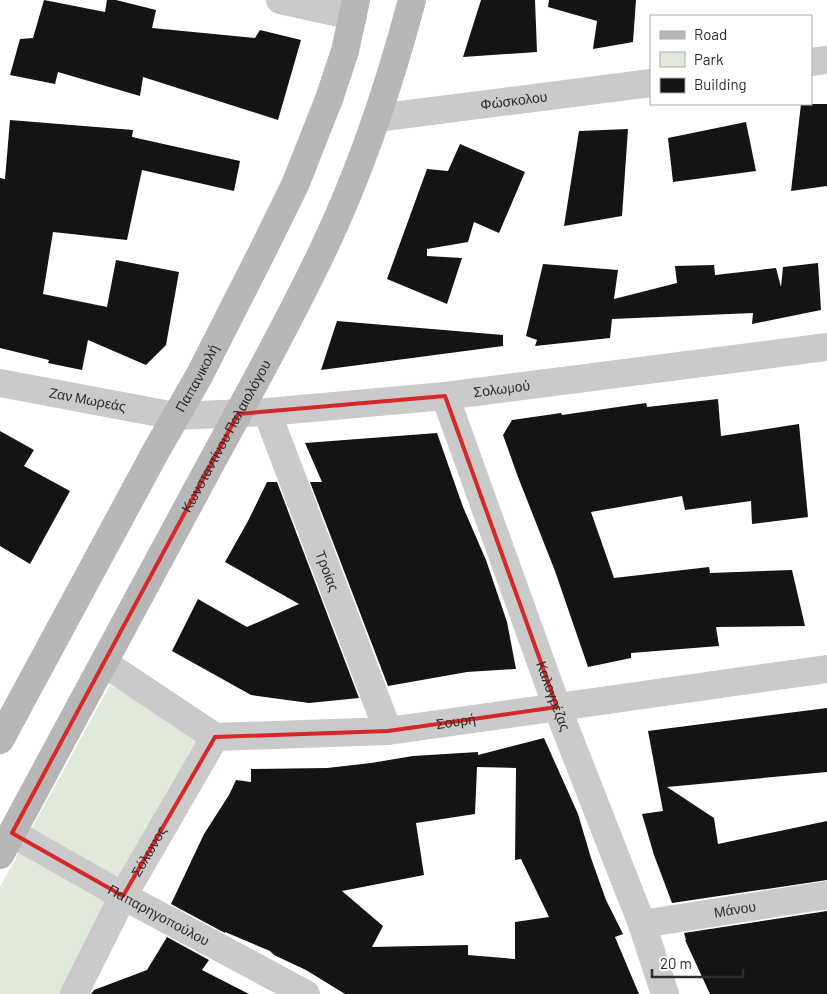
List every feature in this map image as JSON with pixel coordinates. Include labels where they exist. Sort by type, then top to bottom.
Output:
[{"type":"main road","name":"Κωνσταντίνου Παλαιολόγου","points":[[6,844],[238,414],[323,251],[377,118],[397,59],[412,0]]},
{"type":"main road","name":"Παπανικολή","points":[[0,740],[203,367],[261,254],[294,185],[329,99],[345,51],[355,8]]},
{"type":"street","points":[[280,0],[355,8]]},
{"type":"street","points":[[812,62],[827,60]]},
{"type":"street","name":"Φώσκολου","points":[[377,118],[650,83]]},
{"type":"street","name":"Σολωμού","points":[[175,416],[267,412],[445,396],[827,348]]},
{"type":"street","name":"Ζαν Μωρεάς","points":[[0,383],[175,416]]},
{"type":"street","name":"Καλογρέζας","points":[[445,396],[557,707],[642,924],[665,994]]},
{"type":"street","name":"Τροίας","points":[[267,412],[388,730]]},
{"type":"street","points":[[104,663],[215,736]]},
{"type":"street","name":"Σουρή","points":[[215,736],[388,730],[827,669]]},
{"type":"street","name":"Σόλωνος","points":[[74,994],[123,896],[215,736]]},
{"type":"street","name":"Παπαρηγοπούλου","points":[[6,844],[123,896],[306,994]]},
{"type":"street","name":"Μάνου","points":[[642,924],[827,895]]},
{"type":"highlighted area","points":[[445,396],[557,707],[388,731],[215,737],[123,896],[12,833],[238,414]]},
{"type":"green space","points":[[110,685],[203,735],[122,884],[29,833]]},
{"type":"green space","points":[[20,850],[112,901],[61,994],[0,994],[0,887]]},
{"type":"building","points":[[44,0],[105,12],[107,0],[116,0],[156,10],[152,28],[255,38],[260,30],[301,40],[278,120],[143,77],[140,96],[58,72],[55,84],[10,75],[20,39],[33,38]]},
{"type":"building","points":[[481,0],[535,0],[537,52],[463,57]]},
{"type":"building","points":[[549,0],[636,0],[633,42],[593,49],[597,21],[548,7]]},
{"type":"building","points":[[827,104],[827,186],[791,191],[801,105]]},
{"type":"building","points":[[10,120],[133,130],[132,137],[240,161],[234,191],[142,170],[127,240],[53,232],[43,294],[107,307],[116,260],[179,272],[166,345],[146,365],[88,340],[82,370],[48,363],[49,360],[0,348],[0,178],[5,179]]},
{"type":"building","points":[[746,122],[756,171],[673,182],[668,138]]},
{"type":"building","points":[[628,129],[622,216],[564,226],[579,131]]},
{"type":"building","points":[[460,144],[525,172],[499,233],[474,222],[468,242],[427,249],[427,256],[462,258],[447,304],[387,279],[427,169],[448,171]]},
{"type":"building","points":[[818,263],[821,310],[752,324],[753,313],[612,319],[610,338],[535,346],[537,340],[526,336],[543,264],[618,270],[614,299],[677,283],[675,266],[714,265],[715,275],[776,268],[781,287],[783,267]]},
{"type":"building","points":[[337,321],[503,335],[503,346],[321,370]]},
{"type":"building","points":[[718,399],[721,436],[799,424],[808,517],[752,524],[751,501],[685,510],[682,496],[591,512],[614,578],[709,567],[710,573],[792,570],[805,626],[716,627],[719,646],[631,653],[631,658],[588,667],[555,571],[503,435],[512,420],[646,403],[647,407]]},
{"type":"building","points":[[0,431],[34,450],[24,466],[70,491],[30,564],[0,546]]},
{"type":"building","points":[[437,433],[463,507],[486,560],[507,622],[516,669],[467,672],[388,686],[310,482],[322,482],[305,443]]},
{"type":"building","points":[[267,482],[277,482],[359,698],[309,703],[251,695],[172,651],[198,599],[247,627],[299,604],[225,562]]},
{"type":"building","points":[[827,708],[827,772],[667,787],[714,818],[718,844],[827,821],[827,880],[672,903],[654,855],[642,814],[663,811],[648,731]]},
{"type":"building","points":[[544,738],[578,814],[606,900],[623,934],[615,937],[639,994],[345,994],[270,951],[225,933],[171,904],[204,834],[229,795],[236,780],[251,782],[251,769],[327,768],[413,756],[478,752],[478,755]],"holes":[[[477,767],[516,768],[515,860],[521,859],[549,917],[515,922],[515,959],[468,955],[468,945],[372,947],[383,926],[342,891],[424,875],[416,823],[475,814]]]},
{"type":"building","points":[[827,911],[827,994],[710,994],[685,940],[684,933]]},
{"type":"building","points":[[167,937],[209,960],[202,970],[249,994],[91,994],[94,990],[147,970]]}]
